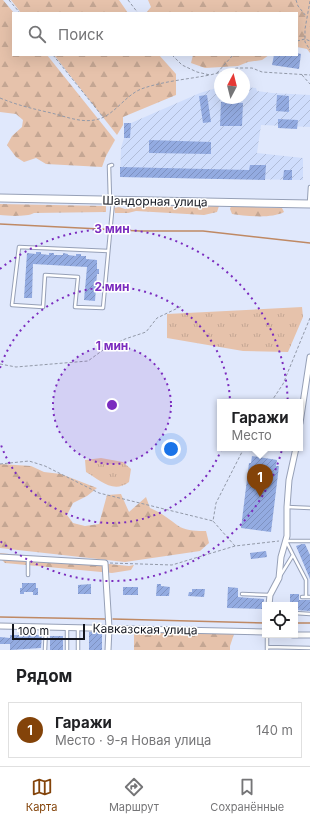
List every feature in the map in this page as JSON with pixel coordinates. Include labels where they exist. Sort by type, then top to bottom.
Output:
[{"type":"street","name":"Шандорная улица","points":[[0,198],[310,204]]},
{"type":"street","points":[[303,404],[310,357]]},
{"type":"street","points":[[269,602],[270,595],[279,578],[281,557],[288,532],[287,507],[289,480],[295,451]]},
{"type":"street","points":[[0,557],[105,563],[109,628],[108,650]]},
{"type":"street","name":"Кавказская улица","points":[[0,626],[262,632]]},
{"type":"street","points":[[298,635],[310,635]]},
{"type":"lane","points":[[108,251],[19,247],[12,305],[43,307],[45,275],[78,277],[75,307],[103,308],[108,251],[111,200],[109,166],[112,165]]},
{"type":"lane","points":[[310,187],[310,204]]},
{"type":"lane","points":[[287,507],[310,508]]},
{"type":"lane","points":[[302,597],[308,597],[306,580],[286,541],[310,541]]},
{"type":"lane","points":[[279,578],[293,556]]},
{"type":"lane","points":[[28,558],[28,576]]},
{"type":"lane","points":[[306,580],[310,582]]},
{"type":"lane","points":[[242,594],[270,595]]},
{"type":"lane","points":[[298,613],[310,614]]},
{"type":"lane","points":[[45,650],[46,627]]},
{"type":"lane","points":[[67,628],[67,650]]},
{"type":"lane","points":[[78,628],[78,650]]},
{"type":"lane","points":[[267,648],[310,648]]},
{"type":"path","points":[[9,0],[19,12]]},
{"type":"path","points":[[128,0],[137,12]]},
{"type":"path","points":[[296,0],[298,6],[306,17]]},
{"type":"path","points":[[310,1],[306,17],[305,39],[305,42],[310,50]]},
{"type":"path","points":[[298,41],[305,39],[310,41]]},
{"type":"path","points":[[54,56],[103,117]]},
{"type":"path","points":[[173,56],[182,65],[197,72],[210,75]]},
{"type":"path","points":[[221,68],[232,56]]},
{"type":"path","points":[[250,68],[262,72],[310,76]]},
{"type":"path","points":[[0,98],[20,106],[49,112],[71,119],[88,120],[103,117],[115,110],[124,101],[142,88],[214,74]]},
{"type":"path","points":[[302,75],[310,84]]},
{"type":"path","points":[[0,364],[16,367],[88,361],[103,350],[125,339],[146,332],[157,318],[182,306]]},
{"type":"path","points":[[274,399],[283,384],[310,318]]},
{"type":"path","points":[[213,521],[216,503],[242,451]]},
{"type":"path","points":[[0,464],[29,461],[45,466],[99,493],[213,521],[235,546]]},
{"type":"path","points":[[105,563],[172,565],[235,546],[286,541]]},
{"type":"shaded area","points":[[250,88],[256,88],[257,91],[272,93],[310,95],[310,127],[261,125],[257,153],[303,158],[303,180],[120,177],[124,123],[131,123],[200,93],[214,89],[214,104],[250,104]]},
{"type":"green space","points":[[0,0],[3,0],[13,12],[12,56],[48,56],[115,140],[102,167],[46,164],[36,158],[24,162],[16,157],[7,145],[12,136],[22,127],[23,120],[16,114],[0,112]]},
{"type":"green space","points":[[11,0],[119,0],[127,12],[20,12]]},
{"type":"green space","points":[[148,0],[310,0],[310,53],[307,49],[298,47],[298,12],[147,12],[151,7]]},
{"type":"green space","points":[[55,56],[160,56],[176,74],[176,95],[123,117],[123,125],[117,135]]},
{"type":"green space","points":[[193,56],[268,56],[262,60],[248,62],[238,66],[205,68],[191,63]]},
{"type":"green space","points":[[0,204],[106,206],[106,212],[34,213],[22,216],[12,216],[0,215]]},
{"type":"green space","points":[[145,206],[219,206],[217,212],[204,215],[136,211],[128,213],[115,213],[114,208],[119,207],[125,209]]},
{"type":"green space","points":[[231,206],[282,208],[284,212],[272,216],[244,216],[232,214],[230,209]]},
{"type":"green space","points":[[302,307],[303,317],[288,352],[243,351],[167,338],[167,314]]},
{"type":"green space","points":[[101,458],[123,462],[131,469],[129,482],[118,487],[112,486],[102,482],[86,472],[85,460]]},
{"type":"green space","points":[[0,464],[31,466],[44,472],[61,474],[97,488],[87,496],[73,503],[67,515],[73,523],[85,526],[99,524],[107,495],[121,494],[129,512],[146,497],[150,508],[162,514],[180,527],[189,530],[206,531],[209,543],[200,551],[125,562],[0,548]]},
{"type":"green space","points":[[0,553],[129,566],[134,565],[131,570],[112,573],[5,563],[1,559]]},
{"type":"green space","points":[[134,631],[234,634],[230,650],[134,650]]},
{"type":"building","points":[[298,53],[301,54],[299,69],[272,65],[274,56],[298,56]]},
{"type":"building","points":[[207,95],[211,122],[203,123],[199,96]]},
{"type":"building","points":[[277,95],[289,96],[289,112],[276,111]]},
{"type":"building","points":[[221,104],[243,104],[242,126],[220,126]]},
{"type":"building","points":[[278,119],[298,120],[297,129],[278,128]]},
{"type":"building","points":[[124,123],[131,123],[130,138],[124,138]]},
{"type":"building","points":[[149,140],[211,142],[211,154],[149,153]]},
{"type":"building","points":[[250,165],[266,165],[265,180],[120,177],[120,167],[249,170]]},
{"type":"building","points":[[284,170],[292,170],[292,180],[283,180]]},
{"type":"building","points":[[36,252],[49,255],[49,253],[54,253],[54,255],[63,255],[63,253],[76,256],[76,254],[81,254],[81,256],[86,256],[86,259],[97,260],[97,269],[99,269],[99,274],[97,274],[95,301],[84,300],[87,267],[33,264],[32,298],[24,298],[27,253],[36,254]]},
{"type":"building","points":[[252,456],[277,460],[276,466],[279,466],[271,532],[241,528],[249,463],[251,463]]},
{"type":"building","points":[[305,544],[310,555],[310,579],[296,546]]},
{"type":"building","points":[[266,551],[267,557],[251,559],[250,553]]},
{"type":"building","points":[[22,583],[36,583],[38,595],[33,595],[33,592],[24,592],[24,594],[20,594]]},
{"type":"building","points":[[91,584],[91,594],[78,594],[78,585]]},
{"type":"building","points":[[157,584],[170,587],[169,596],[156,596]]},
{"type":"building","points":[[123,587],[138,587],[138,595],[123,595]]},
{"type":"building","points":[[228,587],[238,588],[238,597],[264,599],[264,602],[262,602],[262,609],[227,608]]},
{"type":"building","points":[[192,589],[205,589],[204,597],[188,596],[189,592],[192,592]]},
{"type":"building","points":[[290,594],[299,594],[299,600],[310,600],[310,611],[298,610],[298,602],[290,602]]},
{"type":"building","points":[[89,632],[102,632],[102,650],[89,650]]},
{"type":"building","points":[[10,635],[42,635],[41,648],[10,650],[10,644],[0,644],[0,637],[10,638]]},
{"type":"building","points":[[50,636],[63,636],[63,650],[50,650]]},
{"type":"waterway","points":[[0,224],[140,231],[203,231],[310,243]]},
{"type":"waterway","points":[[0,617],[105,619]]},
{"type":"waterway","points":[[113,619],[262,623]]},
{"type":"waterway","points":[[298,623],[310,623]]},
{"type":"place","name":"Гаражи","points":[[260,497]]}]
